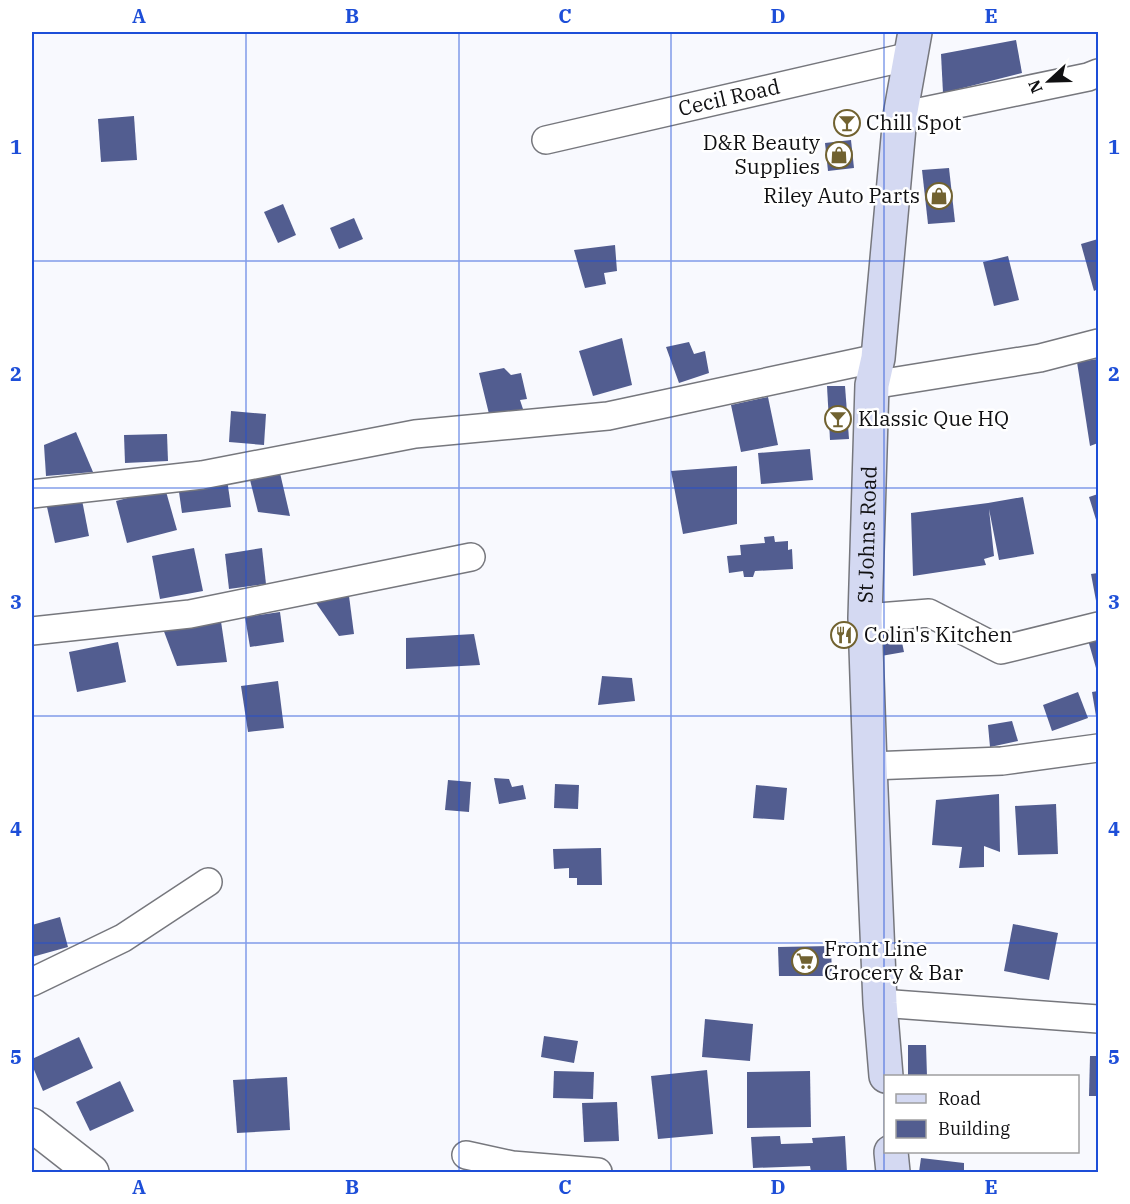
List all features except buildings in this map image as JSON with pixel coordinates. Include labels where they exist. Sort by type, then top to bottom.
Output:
[{"type":"main road","name":"St Johns Road","points":[[886,1075],[880,1003],[865,618],[875,372],[900,116],[913,44]]},
{"type":"main road","points":[[891,1153],[893,1173]]},
{"type":"street","name":"Cecil Road","points":[[546,140],[913,44]]},
{"type":"street","points":[[900,116],[1098,73]]},
{"type":"street","points":[[32,494],[202,475],[415,434],[608,416],[875,372],[1040,358],[1098,343]]},
{"type":"street","points":[[32,631],[190,614],[471,557]]},
{"type":"street","points":[[865,618],[929,613],[1001,650],[1098,626]]},
{"type":"street","points":[[870,766],[1002,761],[1098,748]]},
{"type":"street","points":[[32,982],[123,938],[208,882]]},
{"type":"street","points":[[880,1003],[1098,1019]]},
{"type":"street","points":[[32,1125],[92,1173]]},
{"type":"street","points":[[466,1155],[512,1165],[598,1173]]},
{"type":"place","name":"Chill Spot","points":[[847,123]]},
{"type":"place","name":"D&R Beauty Supplies","points":[[839,155]]},
{"type":"place","name":"Riley Auto Parts","points":[[939,196]]},
{"type":"place","name":"Klassic Que HQ","points":[[838,419]]},
{"type":"place","name":"Colin's Kitchen","points":[[844,635]]},
{"type":"place","name":"Front Line Grocery & Bar","points":[[805,961]]}]
